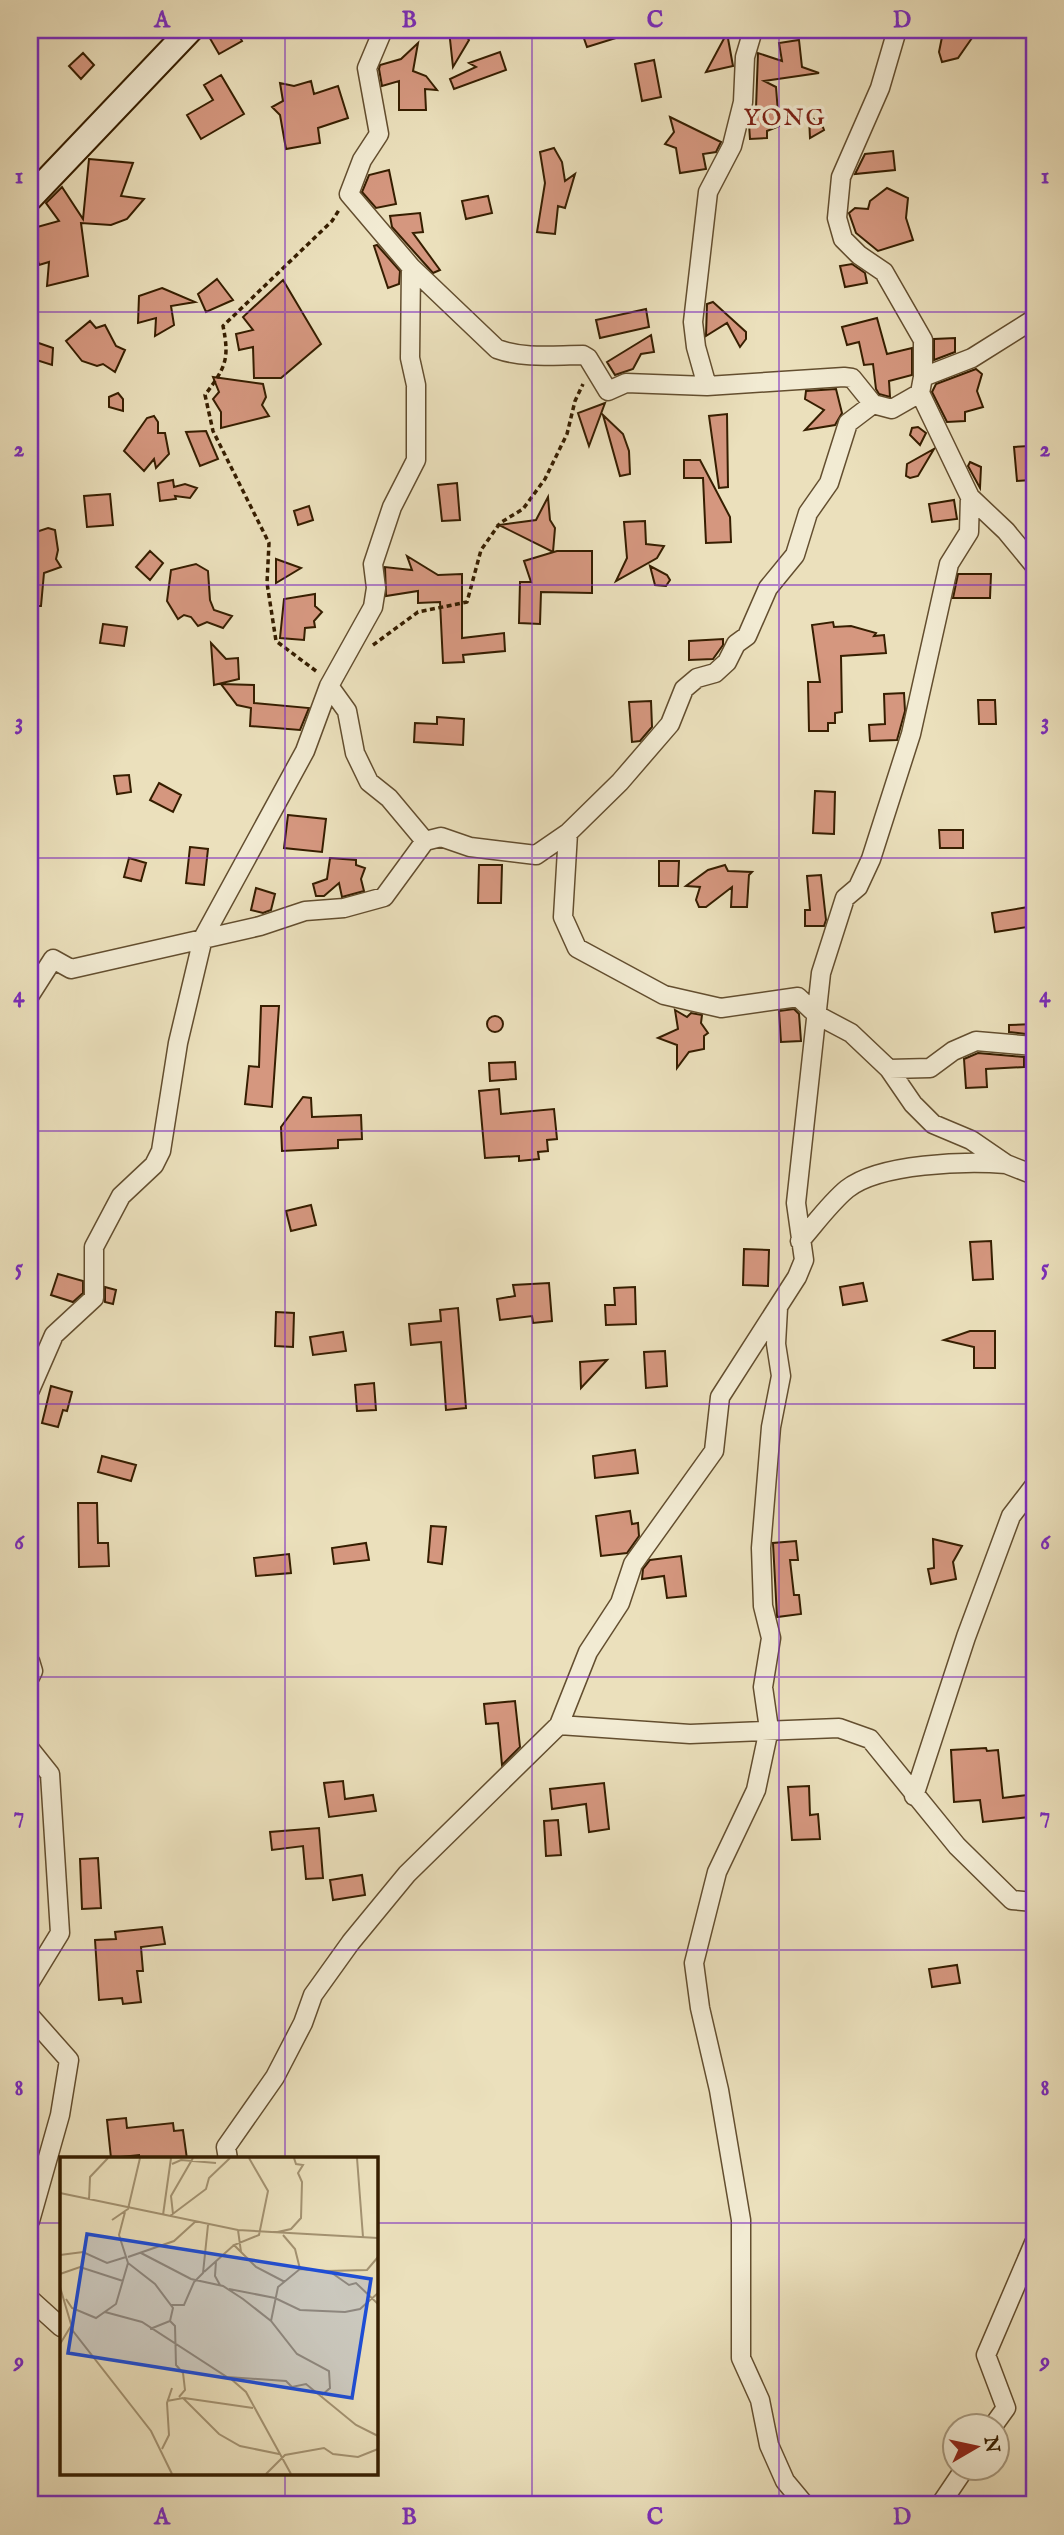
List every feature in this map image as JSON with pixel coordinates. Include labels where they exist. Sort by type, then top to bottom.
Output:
[{"type":"street","points":[[30,198],[190,30]]},
{"type":"street","points":[[383,30],[367,68],[379,134],[362,160],[349,194],[411,267],[498,349],[512,354],[583,355],[589,358],[608,391],[625,383],[707,386],[844,377],[852,378],[873,404],[892,409],[922,385],[972,358],[1034,319]]},
{"type":"street","points":[[707,386],[696,347],[694,323],[708,192],[732,146],[743,102],[745,57],[753,30]]},
{"type":"street","points":[[897,30],[880,88],[841,177],[837,218],[844,239],[859,255],[884,272],[923,340],[922,385],[970,497],[1006,531],[1034,565]]},
{"type":"street","points":[[30,1390],[54,1335],[94,1298],[94,1247],[121,1196],[154,1165],[160,1151],[176,1055],[204,938],[305,751],[329,686],[373,607],[376,588],[373,564],[392,507],[415,460],[416,385],[410,358],[411,267]]},
{"type":"street","points":[[30,995],[52,959],[71,969],[260,926],[305,911],[344,908],[384,897],[425,841],[441,837],[470,847],[537,855],[568,833],[620,782],[665,731],[677,711],[684,689],[697,678],[715,673],[727,662],[736,644],[747,636],[768,588],[795,555],[808,513],[829,483],[848,423],[873,404]]},
{"type":"street","points":[[228,2157],[226,2147],[275,2077],[303,2023],[313,1995],[351,1942],[407,1874],[559,1726],[588,1652],[620,1602],[633,1564],[714,1451],[720,1397],[797,1277],[804,1259],[796,1203],[821,973],[845,898],[858,887],[872,859],[907,747],[949,564],[969,533],[970,497]]},
{"type":"street","points":[[329,686],[347,711],[355,753],[369,782],[389,798],[425,841]]},
{"type":"street","points":[[568,833],[563,917],[577,948],[664,995],[721,1008],[798,997],[817,1015],[851,1032],[889,1069],[913,1104],[933,1124],[971,1140],[1006,1164],[1034,1175]]},
{"type":"street","points":[[889,1069],[930,1068],[953,1051],[976,1041],[1034,1046]]},
{"type":"street","points":[[800,1241],[848,1188],[880,1173],[979,1162],[1006,1164]]},
{"type":"street","points":[[778,1305],[776,1344],[781,1376],[771,1427],[761,1548],[762,1606],[771,1638],[763,1687],[769,1729],[756,1790],[717,1872],[694,1963],[700,2008],[719,2090],[741,2220],[741,2358],[760,2400],[769,2445],[785,2481],[805,2505]]},
{"type":"street","points":[[914,1796],[966,1637],[1011,1517],[1034,1486]]},
{"type":"street","points":[[30,1661],[33,1671],[30,1678]]},
{"type":"street","points":[[559,1726],[690,1734],[839,1728],[870,1739],[957,1846],[1012,1900],[1034,1902]]},
{"type":"street","points":[[30,1749],[50,1774],[60,1933],[30,1982]]},
{"type":"street","points":[[30,2016],[69,2060],[60,2115],[30,2221]]},
{"type":"street","points":[[1003,2412],[1006,2408],[986,2355],[1034,2243]]},
{"type":"street","points":[[30,2299],[60,2326]]},
{"type":"street","points":[[940,2505],[956,2482]]},
{"type":"path","points":[[329,686],[306,660],[276,641],[267,583],[269,543],[213,431],[205,395],[220,375],[228,353],[223,326],[332,221],[349,194]]},
{"type":"path","points":[[368,649],[418,612],[467,602],[481,550],[500,523],[523,509],[545,479],[567,434],[589,358]]},
{"type":"building","points":[[218,30],[236,30],[242,41],[219,54],[208,35]]},
{"type":"building","points":[[449,30],[461,30],[469,40],[453,67]]},
{"type":"building","points":[[581,30],[632,30],[632,33],[587,47]]},
{"type":"building","points":[[943,32],[972,38],[958,58],[942,62],[939,52]]},
{"type":"building","points":[[727,33],[733,66],[706,72]]},
{"type":"building","points":[[799,40],[802,67],[819,73],[764,81],[776,87],[779,126],[767,131],[767,138],[750,139],[749,124],[756,108],[758,53],[782,61],[779,43]]},
{"type":"building","points":[[418,43],[413,71],[426,76],[437,90],[425,89],[426,110],[399,110],[399,81],[382,86],[380,65],[401,59]]},
{"type":"building","points":[[500,52],[506,70],[454,89],[450,79],[476,67],[469,63]]},
{"type":"building","points":[[83,53],[94,65],[81,79],[69,66]]},
{"type":"building","points":[[654,60],[661,97],[642,101],[635,64]]},
{"type":"building","points":[[221,75],[244,114],[201,139],[187,115],[213,100],[204,85]]},
{"type":"building","points":[[311,81],[314,94],[338,86],[348,118],[318,128],[320,143],[286,149],[280,115],[272,107],[283,101],[280,83],[294,86]]},
{"type":"building","points":[[670,117],[721,142],[716,152],[703,154],[706,169],[680,173],[676,148],[665,144],[674,132]]},
{"type":"building","points":[[809,117],[821,122],[824,130],[810,138]]},
{"type":"building","points":[[554,148],[562,162],[565,181],[575,174],[565,208],[558,206],[555,234],[537,232],[545,183],[540,152]]},
{"type":"building","points":[[893,151],[895,170],[855,174],[865,154]]},
{"type":"building","points":[[89,159],[133,163],[121,196],[144,199],[127,219],[111,225],[81,223],[88,276],[47,286],[49,262],[39,265],[30,229],[59,221],[46,203],[62,187],[83,219]]},
{"type":"building","points":[[389,170],[396,204],[376,208],[362,192],[369,175]]},
{"type":"building","points":[[887,188],[908,198],[906,218],[913,240],[878,251],[856,233],[849,213],[855,208],[868,209],[870,201]]},
{"type":"building","points":[[488,196],[492,213],[466,219],[462,201]]},
{"type":"building","points":[[420,213],[423,232],[413,233],[440,270],[433,273],[392,227],[390,216]]},
{"type":"building","points":[[377,245],[400,271],[399,284],[388,288],[374,246]]},
{"type":"building","points":[[852,264],[865,273],[867,283],[845,287],[840,266]]},
{"type":"building","points":[[217,279],[233,300],[206,312],[198,294]]},
{"type":"building","points":[[283,280],[321,344],[281,378],[254,378],[253,347],[239,350],[236,334],[253,330],[243,317]]},
{"type":"building","points":[[162,288],[195,302],[171,306],[174,325],[155,336],[156,318],[138,323],[139,296]]},
{"type":"building","points":[[713,302],[746,332],[746,339],[740,347],[727,323],[706,336],[707,304]]},
{"type":"building","points":[[646,309],[649,327],[600,338],[596,320]]},
{"type":"building","points":[[877,318],[887,354],[912,348],[912,375],[889,381],[890,397],[879,394],[873,364],[864,365],[859,342],[847,345],[842,327]]},
{"type":"building","points":[[90,321],[96,328],[105,325],[116,346],[125,350],[115,372],[103,364],[97,366],[82,361],[66,341]]},
{"type":"building","points":[[651,335],[654,352],[641,354],[633,369],[615,375],[607,362]]},
{"type":"building","points":[[955,338],[955,352],[934,360],[934,339]]},
{"type":"building","points":[[30,340],[53,348],[52,365],[30,358]]},
{"type":"building","points":[[976,369],[982,374],[977,391],[983,407],[965,412],[965,421],[947,422],[932,392],[936,384]]},
{"type":"building","points":[[213,377],[263,384],[266,397],[262,405],[269,416],[221,428],[221,412],[213,399],[219,392]]},
{"type":"building","points":[[836,389],[842,413],[835,425],[805,430],[824,410],[805,399],[806,391]]},
{"type":"building","points":[[118,393],[123,399],[123,411],[109,407],[109,397]]},
{"type":"building","points":[[605,403],[589,446],[578,413]]},
{"type":"building","points":[[727,414],[728,487],[719,488],[709,416]]},
{"type":"building","points":[[603,415],[623,434],[629,451],[630,474],[620,476]]},
{"type":"building","points":[[154,416],[158,422],[158,433],[165,433],[169,454],[156,468],[154,459],[144,471],[124,451],[147,418]]},
{"type":"building","points":[[918,427],[926,433],[920,445],[910,435],[912,428]]},
{"type":"building","points":[[206,431],[218,459],[200,466],[186,432]]},
{"type":"building","points":[[1029,446],[1031,480],[1017,481],[1014,447]]},
{"type":"building","points":[[934,449],[918,476],[906,476],[907,464]]},
{"type":"building","points":[[684,460],[700,460],[730,517],[731,542],[706,543],[703,478],[684,478]]},
{"type":"building","points":[[970,462],[981,467],[980,488],[968,466]]},
{"type":"building","points":[[173,480],[174,487],[185,484],[197,488],[190,498],[175,496],[176,499],[160,501],[158,483]]},
{"type":"building","points":[[457,483],[460,520],[442,521],[438,485]]},
{"type":"building","points":[[110,494],[113,525],[87,527],[84,496]]},
{"type":"building","points":[[548,497],[550,520],[555,528],[553,552],[499,525],[536,520]]},
{"type":"building","points":[[954,500],[957,519],[932,522],[929,504]]},
{"type":"building","points":[[309,506],[313,520],[298,525],[294,511]]},
{"type":"building","points":[[645,521],[646,544],[664,546],[657,558],[616,581],[627,558],[624,522]]},
{"type":"building","points":[[48,528],[55,530],[58,550],[56,559],[61,567],[44,573],[41,606],[30,606],[30,534]]},
{"type":"building","points":[[150,551],[163,563],[150,580],[136,567]]},
{"type":"building","points":[[557,551],[592,551],[592,593],[541,592],[540,624],[519,623],[520,582],[531,582],[524,561]]},
{"type":"building","points":[[407,556],[438,575],[462,574],[462,638],[504,633],[505,651],[463,655],[464,662],[443,663],[440,602],[418,603],[418,591],[386,596],[385,567],[412,570]]},
{"type":"building","points":[[276,559],[301,568],[276,583]]},
{"type":"building","points":[[196,564],[208,571],[210,600],[214,610],[232,616],[223,628],[207,622],[198,626],[191,617],[184,615],[178,619],[167,601],[171,570]]},
{"type":"building","points":[[650,566],[667,575],[670,580],[666,586],[655,585]]},
{"type":"building","points":[[958,574],[991,574],[990,598],[953,598]]},
{"type":"building","points":[[315,594],[315,606],[322,612],[314,621],[315,627],[305,628],[304,640],[280,638],[284,599]]},
{"type":"building","points":[[833,622],[834,627],[851,626],[876,633],[874,636],[884,635],[886,653],[841,656],[842,712],[835,713],[835,723],[828,723],[828,731],[809,731],[808,682],[820,682],[812,625]]},
{"type":"building","points":[[103,624],[127,627],[124,646],[100,643]]},
{"type":"building","points":[[723,639],[723,645],[713,659],[689,660],[689,641]]},
{"type":"building","points":[[211,643],[226,659],[238,658],[239,679],[214,685]]},
{"type":"building","points":[[221,684],[254,685],[254,703],[309,708],[300,730],[250,726],[251,708],[237,705]]},
{"type":"building","points":[[904,693],[905,711],[897,740],[870,741],[869,725],[885,724],[884,694]]},
{"type":"building","points":[[978,700],[995,700],[996,724],[979,724]]},
{"type":"building","points":[[651,701],[652,727],[640,741],[632,742],[629,702]]},
{"type":"building","points":[[437,717],[464,719],[463,745],[414,742],[415,723],[437,724]]},
{"type":"building","points":[[129,775],[131,792],[117,794],[114,776]]},
{"type":"building","points":[[159,783],[181,795],[173,812],[150,800]]},
{"type":"building","points":[[815,791],[835,792],[834,834],[813,833]]},
{"type":"building","points":[[288,815],[326,819],[322,852],[284,848]]},
{"type":"building","points":[[939,830],[963,830],[963,848],[940,848]]},
{"type":"building","points":[[190,847],[208,849],[204,885],[186,883]]},
{"type":"building","points":[[129,858],[146,863],[141,881],[124,877]]},
{"type":"building","points":[[330,858],[356,860],[356,865],[365,868],[361,879],[364,891],[342,897],[339,883],[324,896],[316,896],[313,884],[327,879]]},
{"type":"building","points":[[659,861],[679,861],[678,886],[659,886]]},
{"type":"building","points":[[479,865],[502,865],[501,903],[478,903]]},
{"type":"building","points":[[725,865],[728,871],[752,872],[749,875],[747,907],[731,907],[732,887],[706,907],[699,907],[696,900],[700,887],[686,886],[708,870]]},
{"type":"building","points":[[821,875],[826,920],[824,926],[805,926],[805,910],[810,910],[807,876]]},
{"type":"building","points":[[256,888],[275,894],[271,910],[263,913],[251,910]]},
{"type":"building","points":[[1034,906],[1034,926],[995,932],[992,913]]},
{"type":"building","points":[[261,1006],[279,1006],[272,1107],[245,1104],[249,1066],[259,1067]]},
{"type":"building","points":[[794,1009],[799,1014],[801,1041],[781,1042],[779,1011]]},
{"type":"building","points":[[675,1010],[687,1017],[691,1013],[702,1015],[701,1023],[708,1033],[704,1036],[704,1049],[689,1052],[677,1068],[677,1045],[658,1038],[678,1029]]},
{"type":"building","points":[[495,1016],[503,1024],[495,1032],[487,1024]]},
{"type":"building","points":[[1034,1024],[1034,1035],[1009,1032],[1009,1025]]},
{"type":"building","points":[[978,1053],[1024,1057],[1024,1067],[986,1069],[987,1087],[966,1088],[964,1059]]},
{"type":"building","points":[[515,1062],[516,1079],[490,1081],[489,1063]]},
{"type":"building","points":[[499,1089],[501,1114],[554,1109],[557,1139],[547,1140],[548,1151],[538,1152],[539,1159],[519,1161],[519,1156],[485,1158],[479,1091]]},
{"type":"building","points":[[303,1097],[311,1098],[312,1117],[361,1115],[362,1139],[338,1140],[338,1148],[282,1151],[281,1127]]},
{"type":"building","points":[[311,1205],[316,1225],[291,1231],[286,1211]]},
{"type":"building","points":[[991,1241],[993,1279],[973,1280],[970,1242]]},
{"type":"building","points":[[744,1249],[769,1250],[768,1286],[743,1285]]},
{"type":"building","points":[[58,1274],[83,1281],[83,1293],[73,1302],[51,1295]]},
{"type":"building","points":[[549,1283],[552,1321],[533,1323],[532,1316],[500,1320],[497,1299],[515,1296],[513,1285]]},
{"type":"building","points":[[863,1283],[867,1301],[843,1305],[840,1287]]},
{"type":"building","points":[[105,1287],[116,1290],[113,1304],[105,1302]]},
{"type":"building","points":[[635,1287],[636,1324],[606,1325],[605,1305],[615,1305],[614,1288]]},
{"type":"building","points":[[458,1308],[466,1408],[446,1410],[441,1342],[411,1345],[409,1324],[441,1321],[440,1310]]},
{"type":"building","points":[[276,1312],[294,1313],[293,1347],[275,1346]]},
{"type":"building","points":[[970,1331],[995,1331],[995,1368],[974,1368],[974,1347],[944,1340]]},
{"type":"building","points":[[343,1332],[346,1351],[313,1355],[310,1337]]},
{"type":"building","points":[[665,1351],[667,1386],[646,1388],[644,1352]]},
{"type":"building","points":[[607,1360],[581,1388],[580,1362]]},
{"type":"building","points":[[374,1383],[376,1410],[357,1411],[355,1385]]},
{"type":"building","points":[[51,1386],[72,1392],[67,1411],[63,1410],[58,1427],[42,1423]]},
{"type":"building","points":[[635,1450],[638,1473],[595,1478],[593,1456]]},
{"type":"building","points":[[102,1456],[136,1465],[131,1481],[98,1472]]},
{"type":"building","points":[[78,1503],[97,1503],[98,1543],[108,1543],[109,1566],[79,1567]]},
{"type":"building","points":[[630,1511],[632,1524],[638,1523],[639,1536],[627,1553],[601,1556],[596,1516]]},
{"type":"building","points":[[431,1526],[446,1527],[442,1564],[428,1562]]},
{"type":"building","points":[[933,1539],[962,1546],[953,1562],[956,1579],[931,1584],[928,1569],[934,1568]]},
{"type":"building","points":[[796,1541],[798,1560],[790,1560],[794,1595],[799,1595],[801,1614],[777,1617],[773,1543]]},
{"type":"building","points":[[366,1543],[369,1560],[334,1564],[332,1548]]},
{"type":"building","points":[[289,1554],[291,1573],[256,1576],[254,1558]]},
{"type":"building","points":[[681,1556],[686,1596],[667,1598],[664,1576],[642,1579],[643,1569],[650,1560]]},
{"type":"building","points":[[515,1701],[520,1747],[502,1765],[498,1723],[486,1724],[484,1704]]},
{"type":"building","points":[[986,1748],[987,1751],[998,1750],[1003,1798],[1027,1795],[1029,1817],[983,1822],[980,1800],[954,1802],[951,1750]]},
{"type":"building","points":[[343,1781],[345,1799],[373,1795],[376,1811],[329,1817],[324,1783]]},
{"type":"building","points":[[604,1783],[609,1829],[589,1832],[586,1804],[552,1809],[550,1789]]},
{"type":"building","points":[[809,1786],[810,1815],[818,1814],[820,1839],[792,1840],[788,1787]]},
{"type":"building","points":[[558,1820],[561,1855],[546,1856],[544,1821]]},
{"type":"building","points":[[319,1828],[323,1878],[306,1879],[303,1846],[272,1850],[270,1832]]},
{"type":"building","points":[[98,1858],[101,1908],[82,1909],[80,1859]]},
{"type":"building","points":[[362,1875],[365,1895],[333,1900],[330,1880]]},
{"type":"building","points":[[162,1927],[165,1944],[141,1947],[143,1971],[137,1971],[141,2002],[123,2004],[122,1998],[99,2000],[95,1940],[116,1939],[115,1932]]},
{"type":"building","points":[[957,1965],[960,1983],[932,1987],[929,1969]]},
{"type":"building","points":[[126,2118],[127,2128],[173,2123],[174,2131],[183,2130],[187,2157],[111,2157],[107,2120]]},
{"type":"district","name":"YONG","points":[[785,118]]}]
